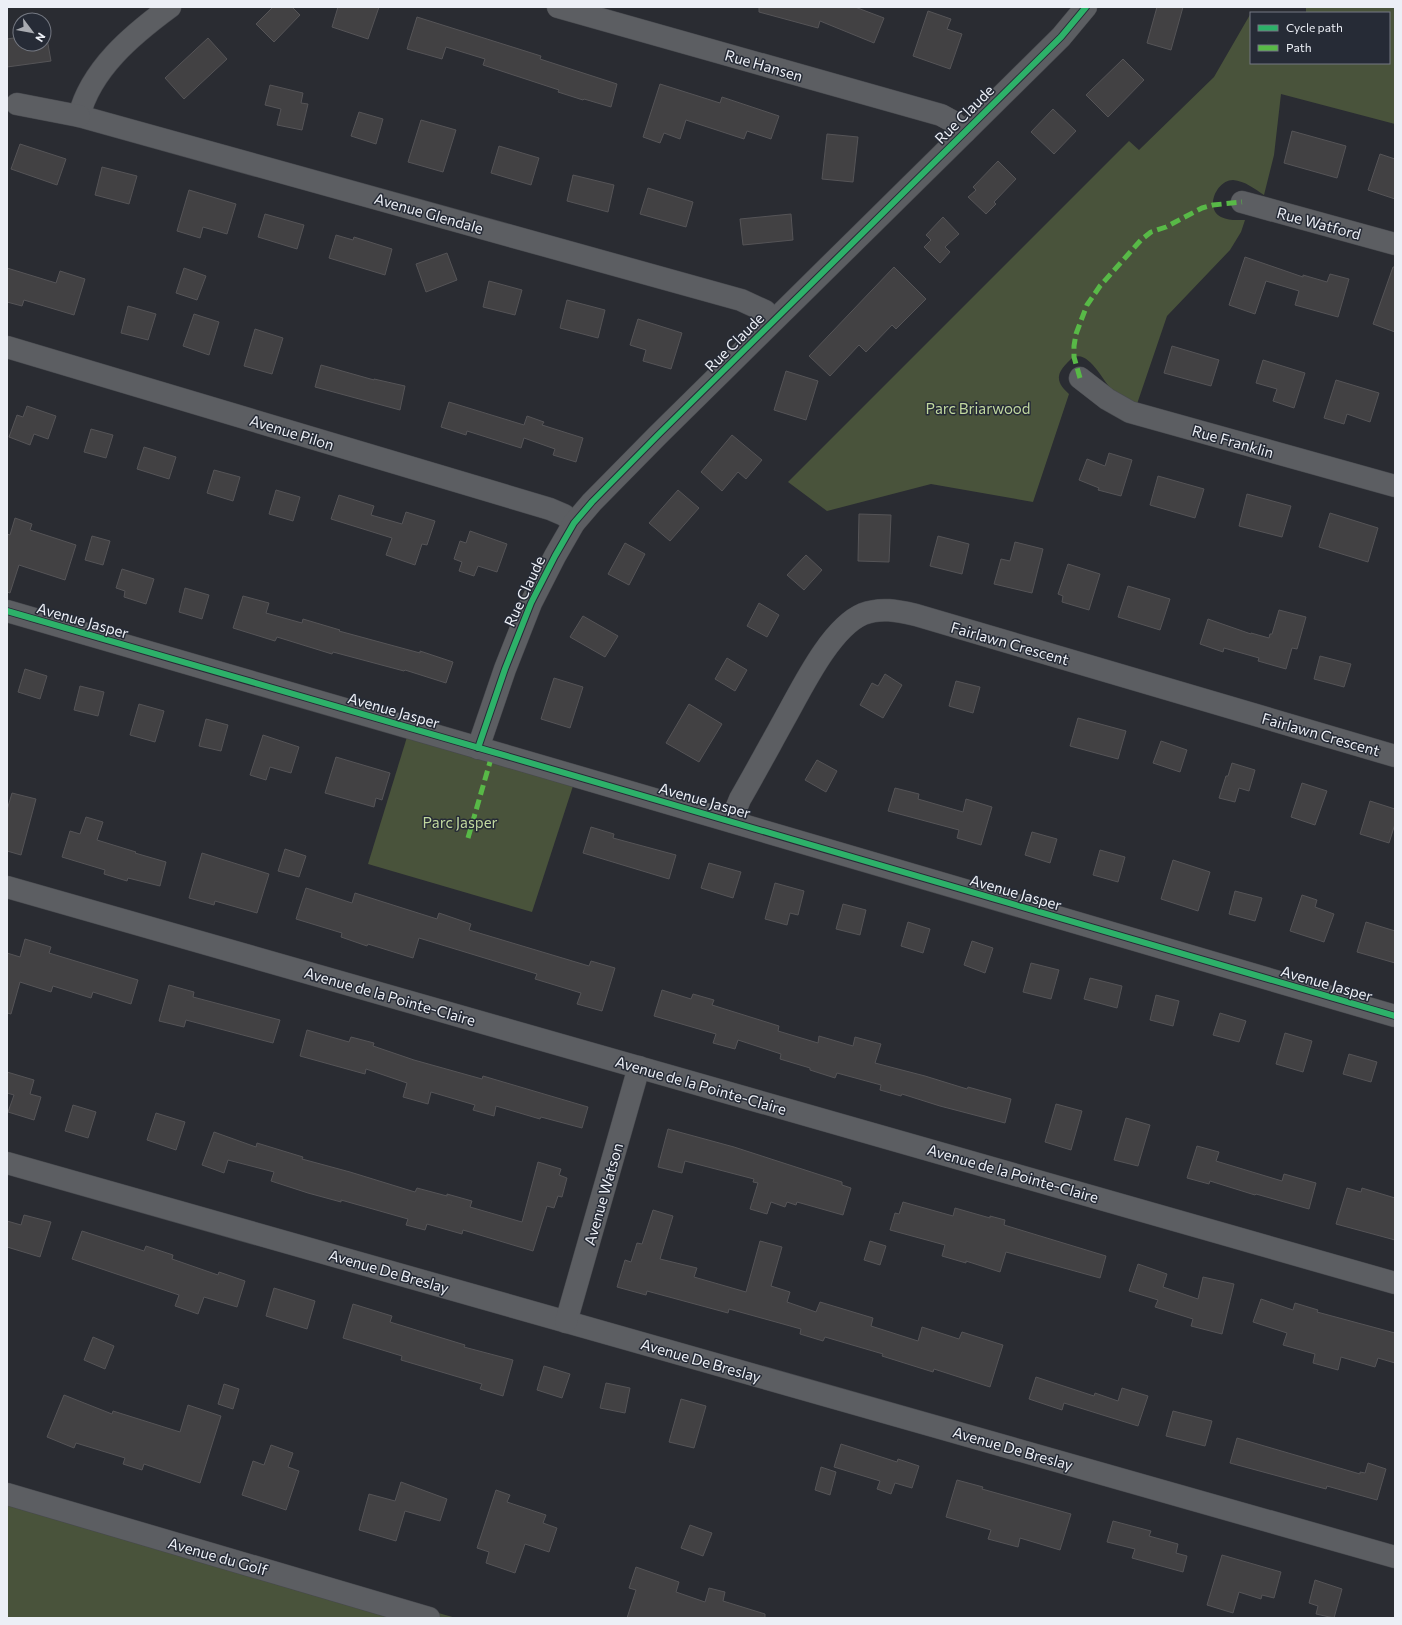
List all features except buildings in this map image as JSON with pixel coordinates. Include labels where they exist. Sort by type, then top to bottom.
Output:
[{"type":"street","name":"Rue Hansen","points":[[558,7],[940,115],[952,121],[965,132]]},
{"type":"street","name":"Rue Claude","points":[[478,748],[510,656],[531,602],[574,523],[592,502],[652,440],[965,132],[1060,36],[1086,7]]},
{"type":"street","points":[[78,116],[83,100],[102,67],[160,11]]},
{"type":"street","name":"Avenue Glendale","points":[[17,104],[78,116],[741,300],[765,311],[774,320]]},
{"type":"street","name":"Rue Watford","points":[[1242,202],[1395,244]]},
{"type":"street","name":"Avenue Pilon","points":[[7,347],[550,509],[564,515],[574,523]]},
{"type":"street","name":"Rue Franklin","points":[[1080,378],[1106,399],[1130,412],[1395,486]]},
{"type":"street","name":"Fairlawn Crescent","points":[[731,821],[744,793],[812,672],[828,647],[852,620],[863,614],[887,609],[916,615],[1395,756]]},
{"type":"street","name":"Avenue Jasper","points":[[7,612],[731,821],[1395,1016]]},
{"type":"street","name":"Avenue de la Pointe-Claire","points":[[7,887],[1395,1283]]},
{"type":"street","name":"Avenue Watson","points":[[566,1322],[640,1067]]},
{"type":"street","name":"Avenue De Breslay","points":[[7,1163],[1395,1557]]},
{"type":"street","name":"Avenue du Golf","points":[[7,1494],[429,1618]]},
{"type":"green space","name":"Parc Briarwood","points":[[1306,7],[1395,7],[1395,124],[1281,94],[1274,155],[1264,195],[1246,184],[1233,180],[1227,181],[1218,189],[1213,201],[1213,207],[1216,213],[1227,219],[1245,220],[1241,232],[1230,250],[1167,316],[1137,404],[1115,393],[1088,360],[1082,357],[1075,357],[1064,366],[1059,376],[1059,381],[1069,394],[1033,502],[931,484],[827,511],[788,482],[1129,141],[1139,150],[1214,77],[1250,15],[1250,64],[1390,64],[1390,12],[1306,12]]},
{"type":"green space","name":"Parc Jasper","points":[[407,737],[573,786],[532,912],[368,864]]},
{"type":"green space","points":[[7,1490],[456,1618],[7,1618]]},
{"type":"marked path","points":[[1080,378],[1074,357],[1074,346],[1076,334],[1087,305],[1100,286],[1141,240],[1151,232],[1166,227],[1202,208],[1213,205],[1242,202]]},
{"type":"marked path","points":[[468,838],[490,762]]},
{"type":"cycle path","points":[[478,748],[505,669],[531,603],[574,523],[592,502],[658,435],[1061,37],[1086,7]]},
{"type":"cycle path","points":[[7,611],[1395,1016]]}]
